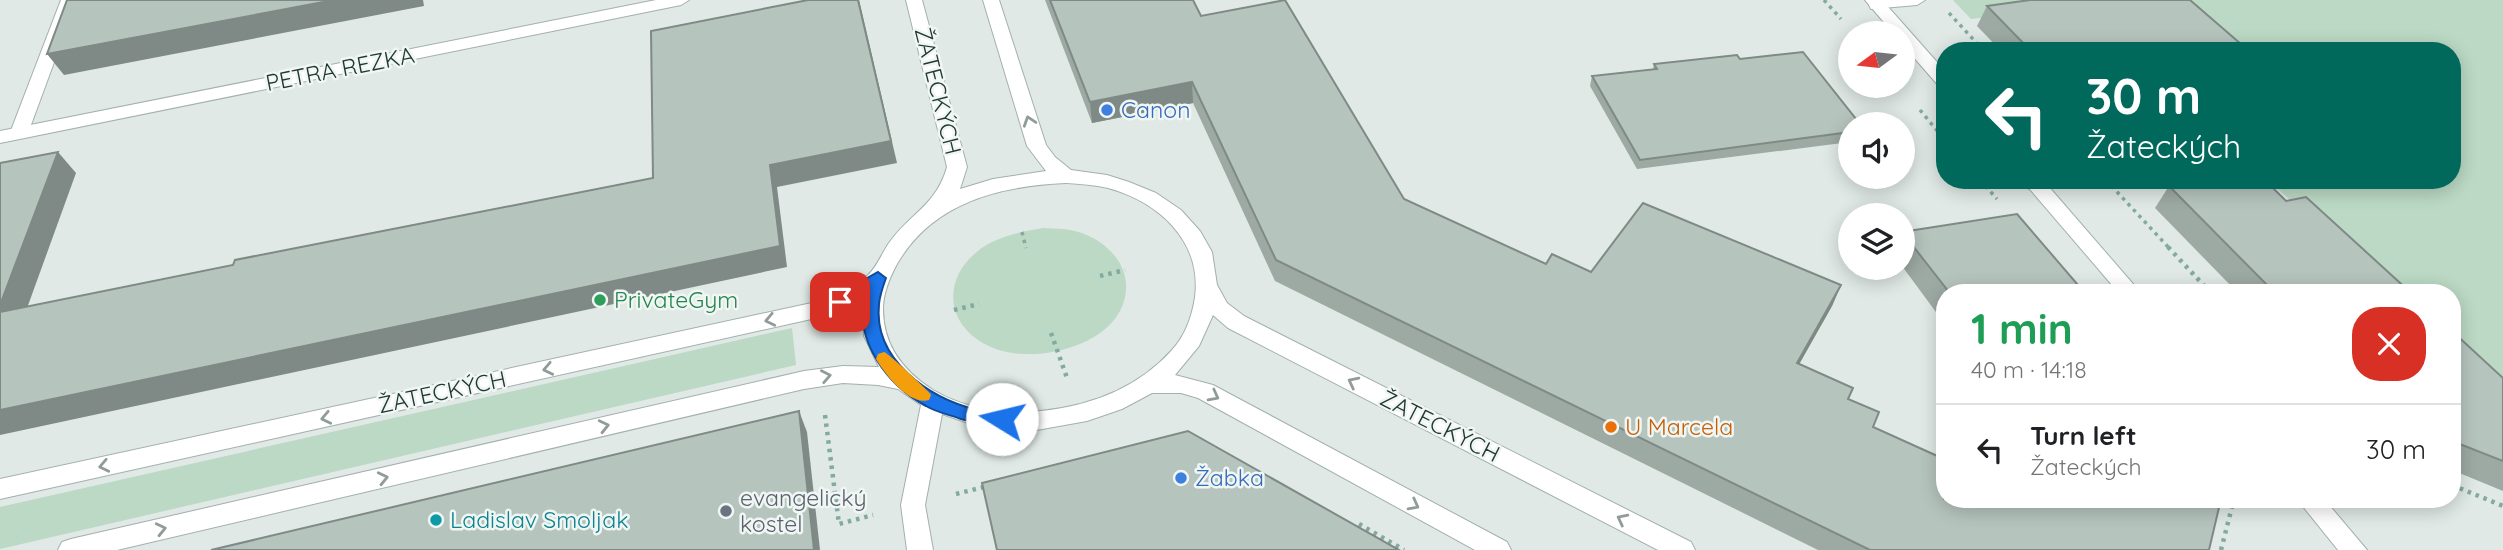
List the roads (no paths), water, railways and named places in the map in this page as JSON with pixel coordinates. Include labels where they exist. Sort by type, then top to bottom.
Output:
[{"type":"street","points":[[19,133],[69,0]]},
{"type":"street","name":"PETRA REZKA","points":[[0,137],[681,0]]},
{"type":"street","name":"ŽATECKÝCH","points":[[914,0],[957,167],[951,188],[928,216],[897,245],[878,278],[871,305],[873,332],[884,359],[904,382],[933,402],[978,417],[1027,422],[1078,415],[1115,402],[1148,384],[1180,355],[1201,323],[1209,289]]},
{"type":"street","points":[[991,0],[1037,146],[1048,162],[1066,176]]},
{"type":"street","points":[[1875,2],[1917,0]]},
{"type":"street","points":[[1875,2],[1936,72]]},
{"type":"street","name":"ŽATECKÝCH","points":[[928,216],[958,198],[993,185],[1029,178],[1066,176],[1121,186],[1151,198],[1182,222],[1202,253],[1209,289],[1219,308],[1236,322],[1682,550]]},
{"type":"street","points":[[2046,189],[2124,284]]},
{"type":"street","name":"ŽATECKÝCH","points":[[0,489],[825,308],[855,295],[878,278]]},
{"type":"street","name":"ŽATECKÝCH","points":[[71,550],[804,380],[853,373],[875,373],[904,382]]},
{"type":"street","name":"ŽATECKÝCH","points":[[1148,384],[1181,384],[1205,391],[1498,550]]},
{"type":"street","points":[[920,550],[913,505],[933,402]]},
{"type":"street","points":[[2317,508],[2354,550]]},
{"type":"place","name":"Canon","points":[[1107,110]]},
{"type":"place","name":"PrivateGym","points":[[600,300]]},
{"type":"place","name":"U Marcela","points":[[1611,427]]},
{"type":"place","name":"Žabka","points":[[1181,478]]},
{"type":"place","name":"evangelický kostel","points":[[726,511]]},
{"type":"place","name":"Ladislav Smoljak","points":[[436,520]]}]
